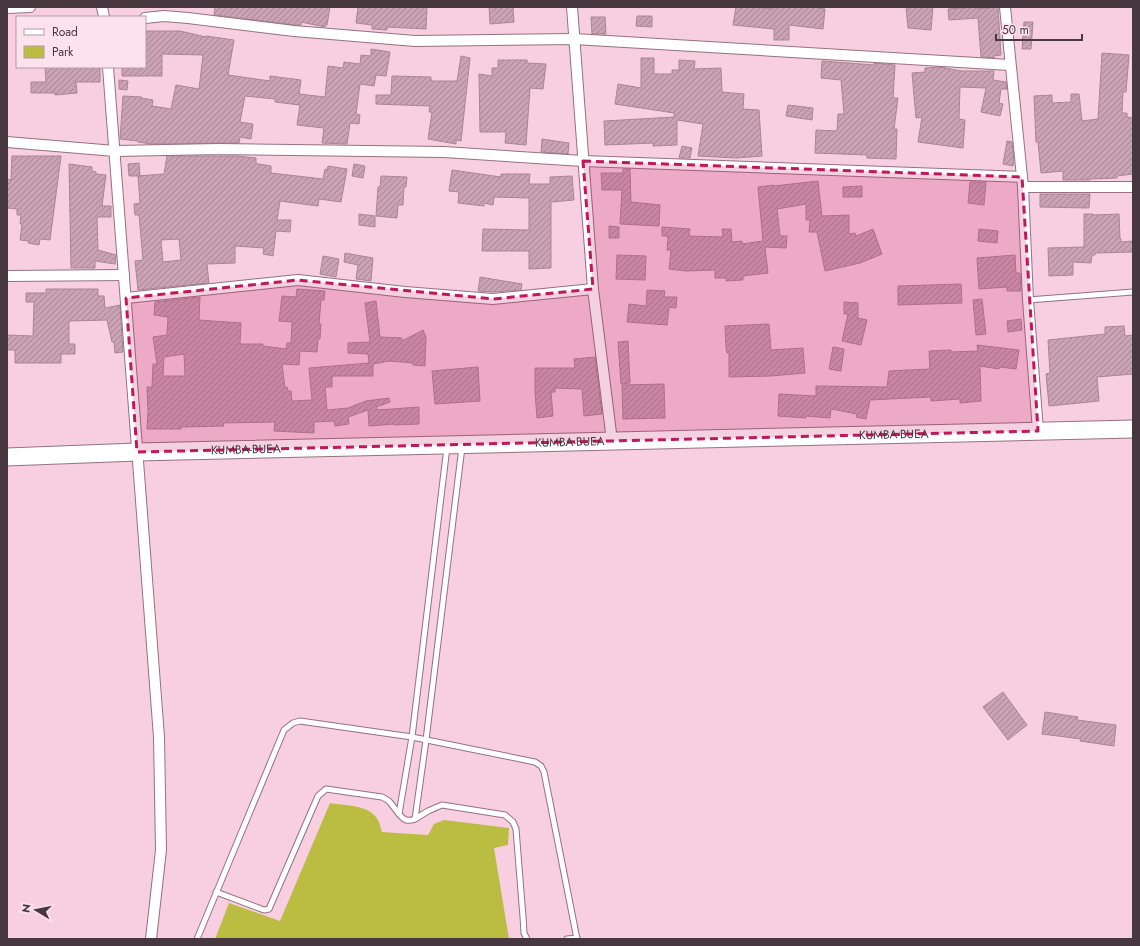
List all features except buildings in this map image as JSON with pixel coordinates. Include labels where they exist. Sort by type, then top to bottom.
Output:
[{"type":"highway","name":"KUMBA-BUEA","points":[[7,457],[137,452],[1133,428]]},
{"type":"street","points":[[7,8],[30,7]]},
{"type":"street","points":[[572,7],[593,289],[612,441]]},
{"type":"street","points":[[1005,7],[1022,182],[1028,300],[1038,431]]},
{"type":"street","points":[[146,18],[164,16],[188,18],[294,31],[415,41],[574,39],[1010,65]]},
{"type":"street","points":[[108,68],[159,737],[161,846],[151,939]]},
{"type":"street","points":[[7,142],[115,151],[220,149],[444,152],[583,161],[1133,188]]},
{"type":"street","points":[[7,276],[124,275]]},
{"type":"street","points":[[126,298],[298,280],[405,292],[493,299],[593,289]]},
{"type":"lane","points":[[1028,300],[1133,292]]},
{"type":"lane","points":[[399,814],[412,737],[455,445]]},
{"type":"lane","points":[[415,819],[426,740],[455,445]]},
{"type":"lane","points":[[197,939],[284,730],[292,723],[300,721],[412,737],[534,762],[541,766],[544,772],[577,938],[567,939]]},
{"type":"lane","points":[[216,892],[264,910],[269,909],[318,796],[326,790],[382,797],[389,801],[404,820],[410,821],[442,805],[505,815],[512,822],[516,829],[522,917],[526,939]]},
{"type":"highlighted area","points":[[583,161],[1022,177],[1038,431],[137,452],[126,298],[298,280],[493,299],[593,289]]},
{"type":"green space","points":[[330,803],[363,808],[369,811],[378,820],[382,832],[428,835],[434,824],[444,820],[509,828],[508,845],[494,848],[509,939],[215,939],[229,903],[280,921]]}]
